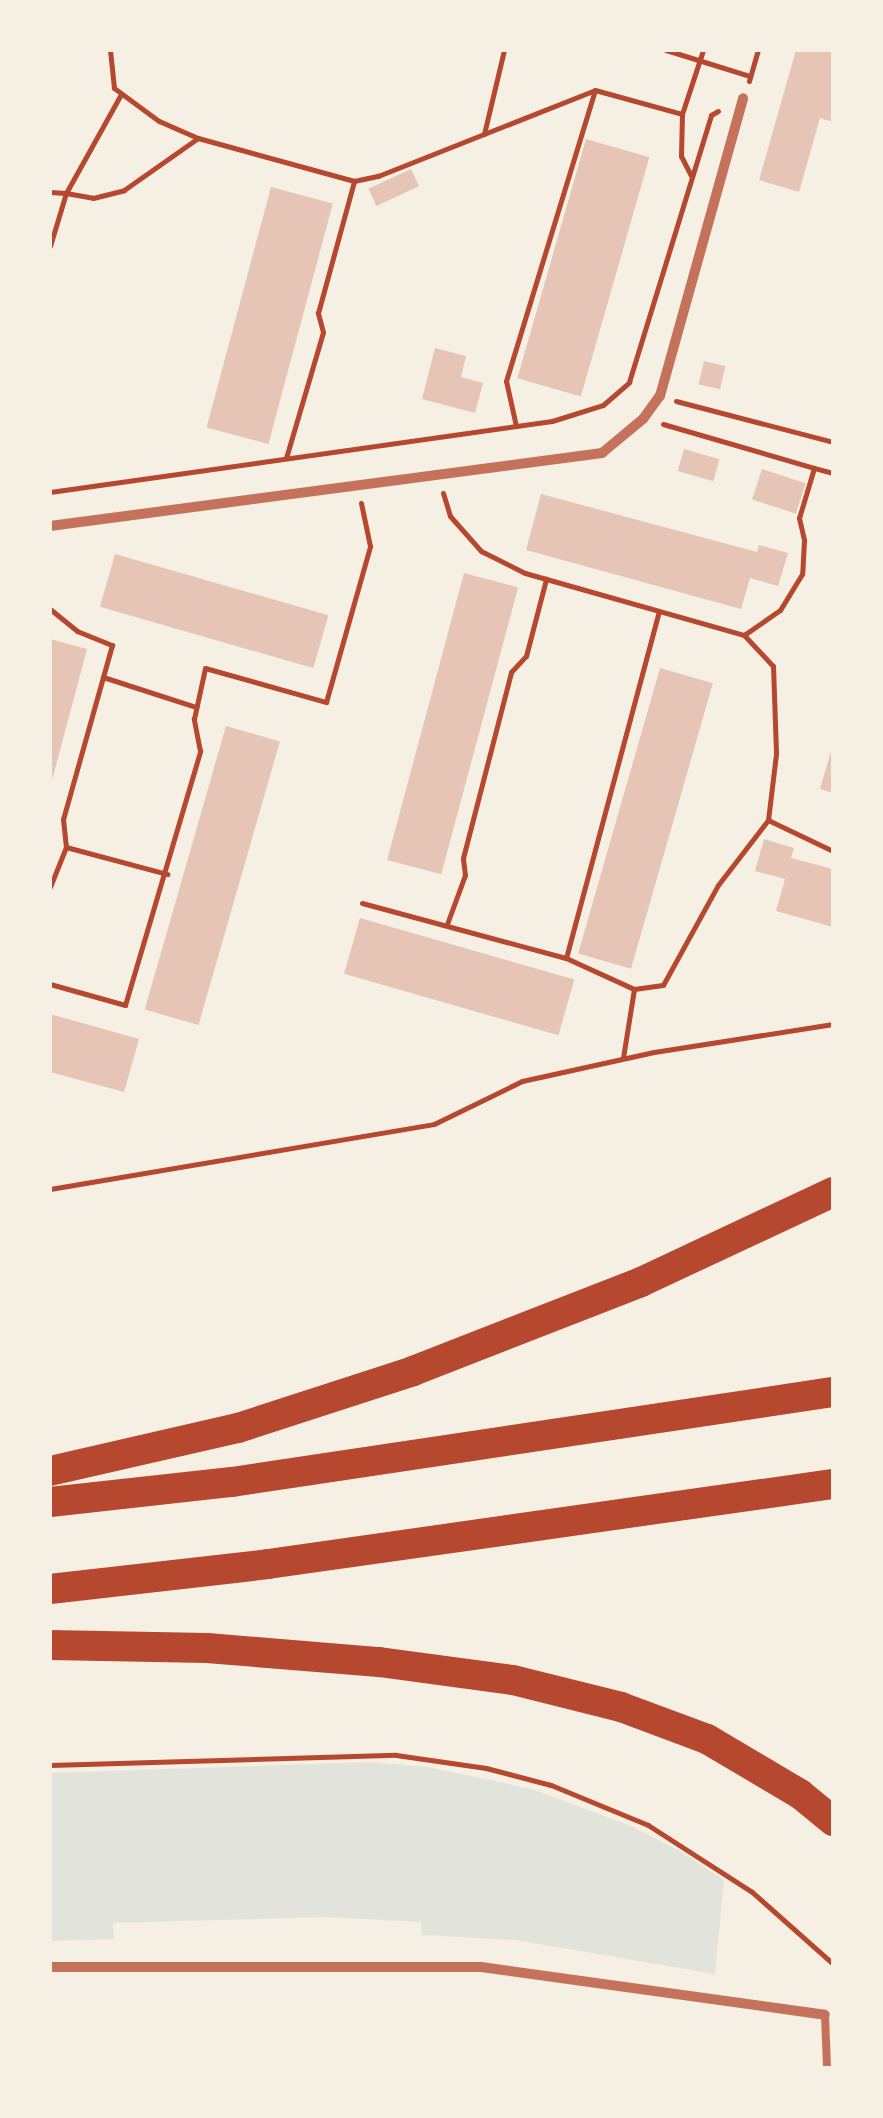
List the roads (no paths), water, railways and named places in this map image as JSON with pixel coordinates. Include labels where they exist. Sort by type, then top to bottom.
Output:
[{"type":"highway","points":[[50,1470],[238,1428],[413,1371],[641,1282],[833,1192]]},
{"type":"highway","points":[[50,1502],[232,1482],[833,1392]]},
{"type":"highway","points":[[50,1588],[268,1564],[833,1484]]},
{"type":"highway","points":[[50,1645],[207,1648],[378,1662],[512,1680],[621,1706],[706,1740],[800,1794],[833,1821]]},
{"type":"street","points":[[50,526],[602,453],[643,419],[660,396],[743,98]]},
{"type":"street","points":[[50,1968],[481,1967],[825,2014]]},
{"type":"lane","points":[[825,2014],[827,2068]]}]
